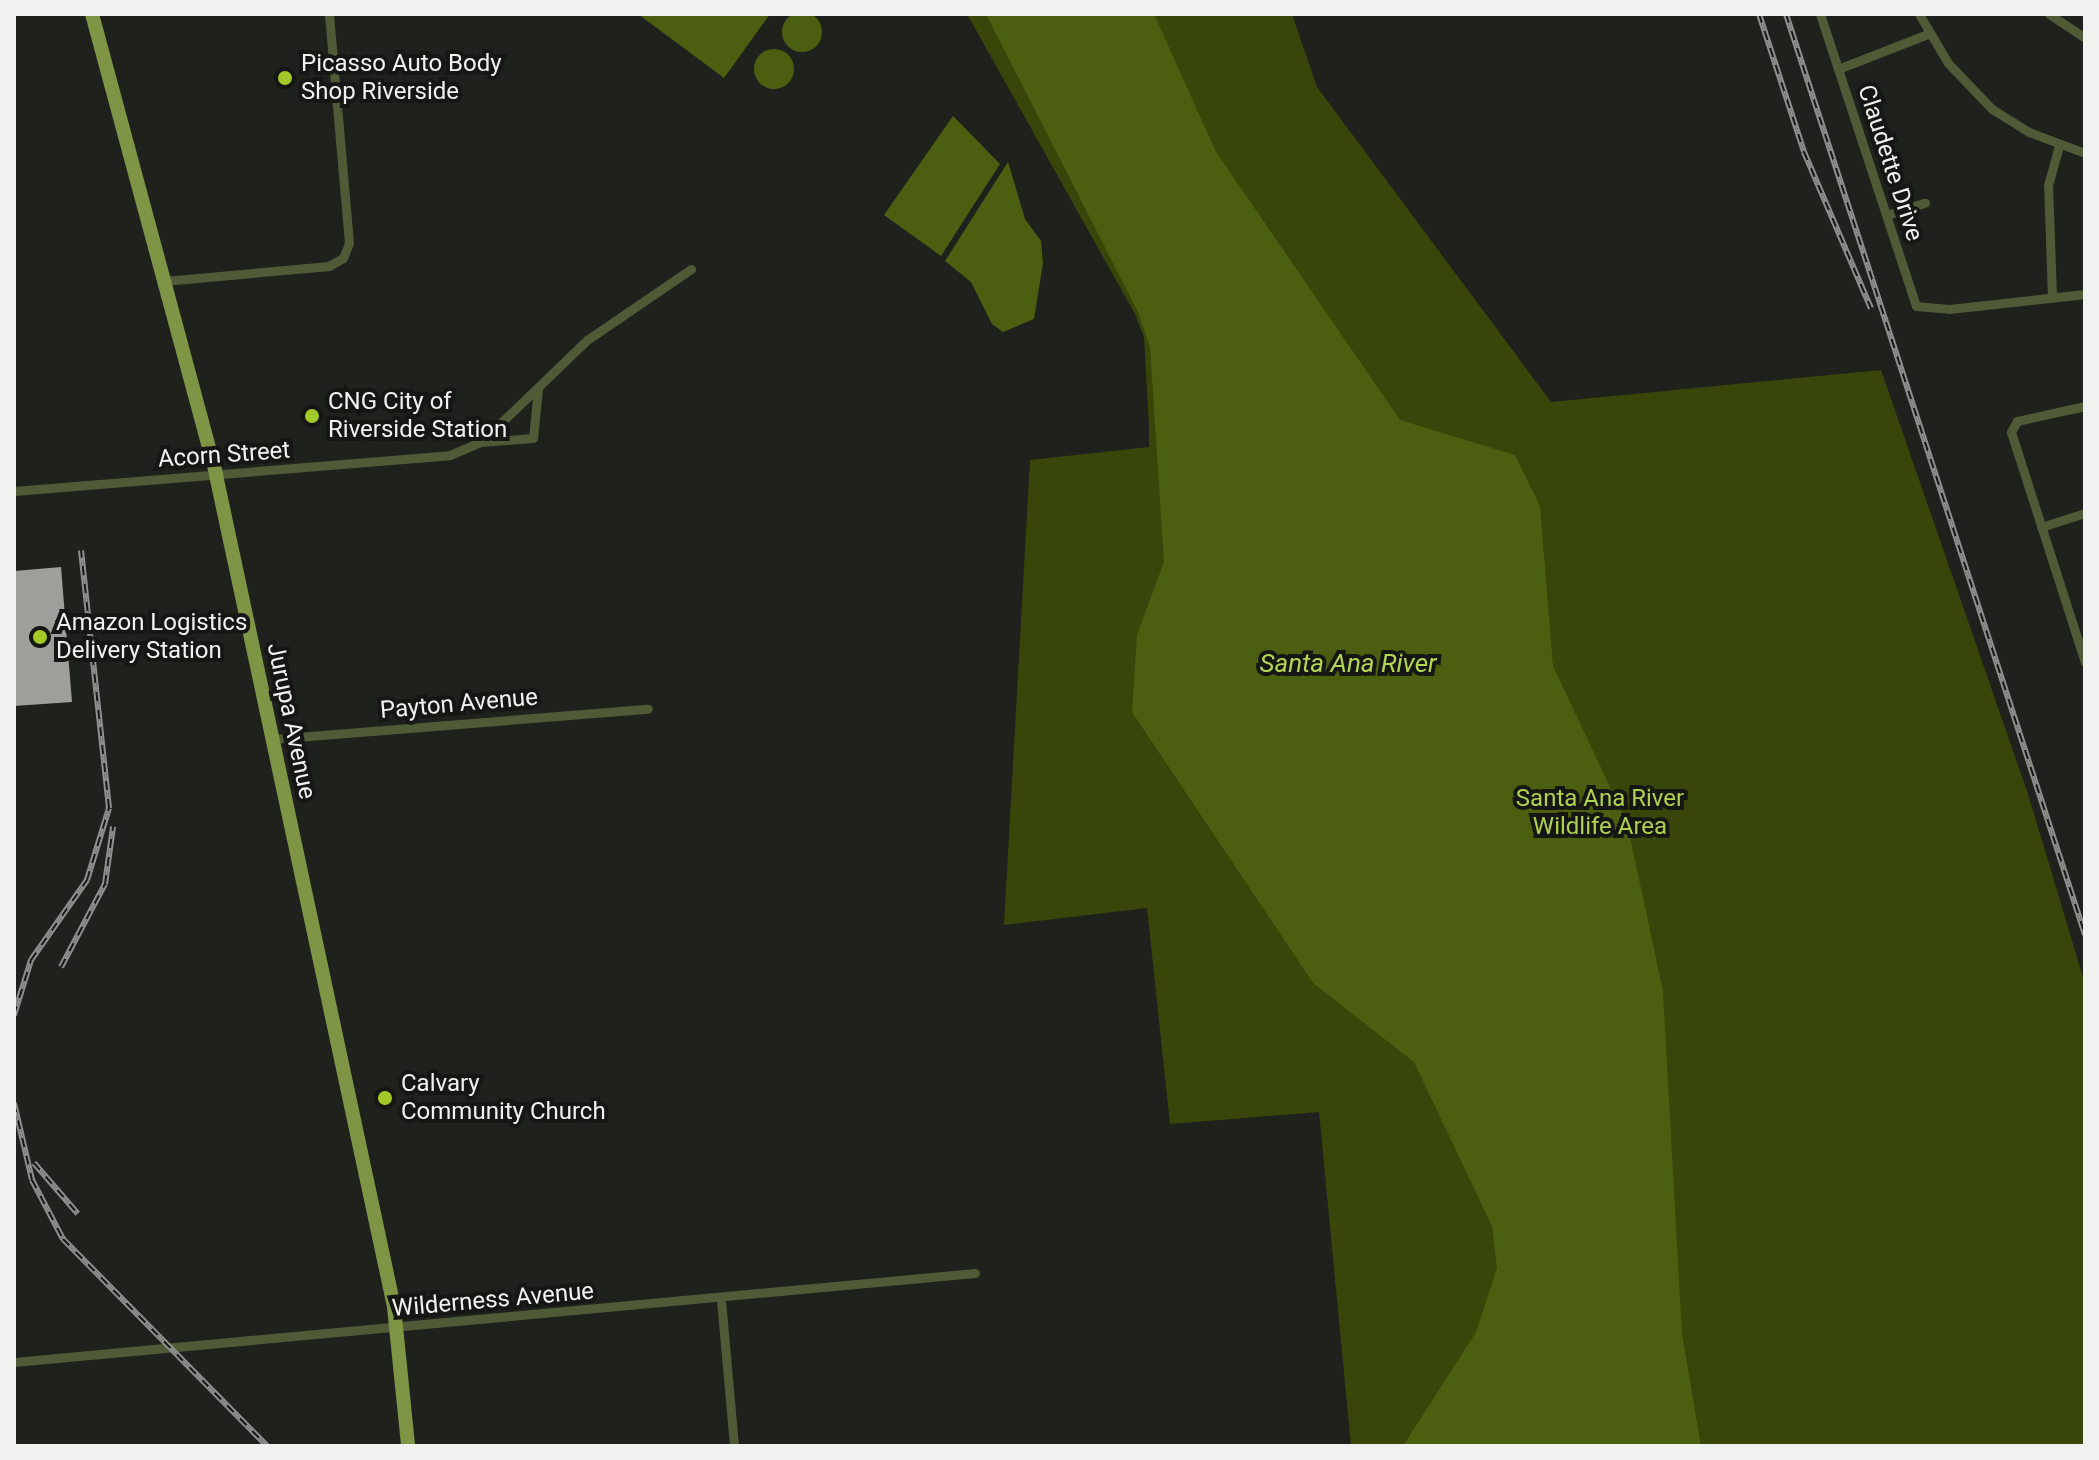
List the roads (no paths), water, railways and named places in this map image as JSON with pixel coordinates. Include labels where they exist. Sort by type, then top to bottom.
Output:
[{"type":"main road","name":"Jurupa Avenue","points":[[92,14],[216,475],[398,1329],[408,1446]]},
{"type":"street","points":[[164,281],[329,266],[343,258],[349,243],[329,14]]},
{"type":"street","name":"Claudette Drive","points":[[1820,14],[1916,306],[1935,310],[2052,297]]},
{"type":"street","points":[[1919,14],[1928,34],[1992,109],[2059,146],[2085,153]]},
{"type":"street","points":[[2049,14],[2085,38]]},
{"type":"street","points":[[1838,69],[1928,34]]},
{"type":"street","points":[[2059,146],[2048,185],[2052,297],[2085,294]]},
{"type":"street","points":[[1887,215],[1925,203]]},
{"type":"street","name":"Acorn Street","points":[[481,442],[587,340],[691,269]]},
{"type":"street","name":"Acorn Street","points":[[14,491],[434,458],[481,442],[533,438],[538,389]]},
{"type":"street","points":[[2085,406],[2017,421],[2011,432],[2081,637],[2085,662]]},
{"type":"street","points":[[2041,527],[2085,513]]},
{"type":"street","name":"Payton Avenue","points":[[272,739],[648,709]]},
{"type":"street","name":"Wilderness Avenue","points":[[14,1362],[721,1300],[975,1273]]},
{"type":"street","points":[[721,1300],[734,1446]]},
{"type":"water","points":[[802,12],[816,18],[822,32],[816,46],[802,52],[788,46],[782,32],[788,18]]},
{"type":"water","points":[[638,14],[770,14],[724,78]]},
{"type":"water","name":"Santa Ana River","points":[[986,14],[1154,14],[1216,152],[1400,420],[1515,455],[1540,506],[1553,666],[1627,823],[1663,991],[1682,1334],[1701,1446],[1403,1446],[1476,1332],[1497,1268],[1492,1226],[1414,1062],[1313,983],[1132,712],[1137,635],[1164,562],[1150,347],[1138,312]]},
{"type":"water","points":[[774,49],[788,55],[794,69],[788,83],[774,89],[760,83],[754,69],[760,55]]},
{"type":"water","points":[[953,116],[1000,164],[941,256],[884,215]]},
{"type":"water","points":[[1008,162],[1025,219],[1041,241],[1043,263],[1034,319],[1003,332],[992,324],[971,282],[945,261]]},
{"type":"railway","points":[[1759,14],[1804,152],[1871,308]]},
{"type":"railway","points":[[1786,14],[2085,935]]},
{"type":"railway","points":[[14,1015],[31,960],[87,880],[109,808],[81,551]]},
{"type":"railway","points":[[61,967],[105,884],[113,827]]},
{"type":"railway","points":[[14,1103],[32,1180],[63,1239],[267,1446]]},
{"type":"railway","points":[[34,1163],[78,1214]]},
{"type":"place","name":"Picasso Auto Body Shop Riverside","points":[[285,78]]},
{"type":"place","name":"CNG City of Riverside Station","points":[[312,416]]},
{"type":"place","name":"Amazon Logistics Delivery Station","points":[[40,637]]},
{"type":"place","name":"Calvary Community Church","points":[[385,1098]]},
{"type":"park label","name":"Santa Ana River Wildlife Area","points":[[1600,813]]}]
